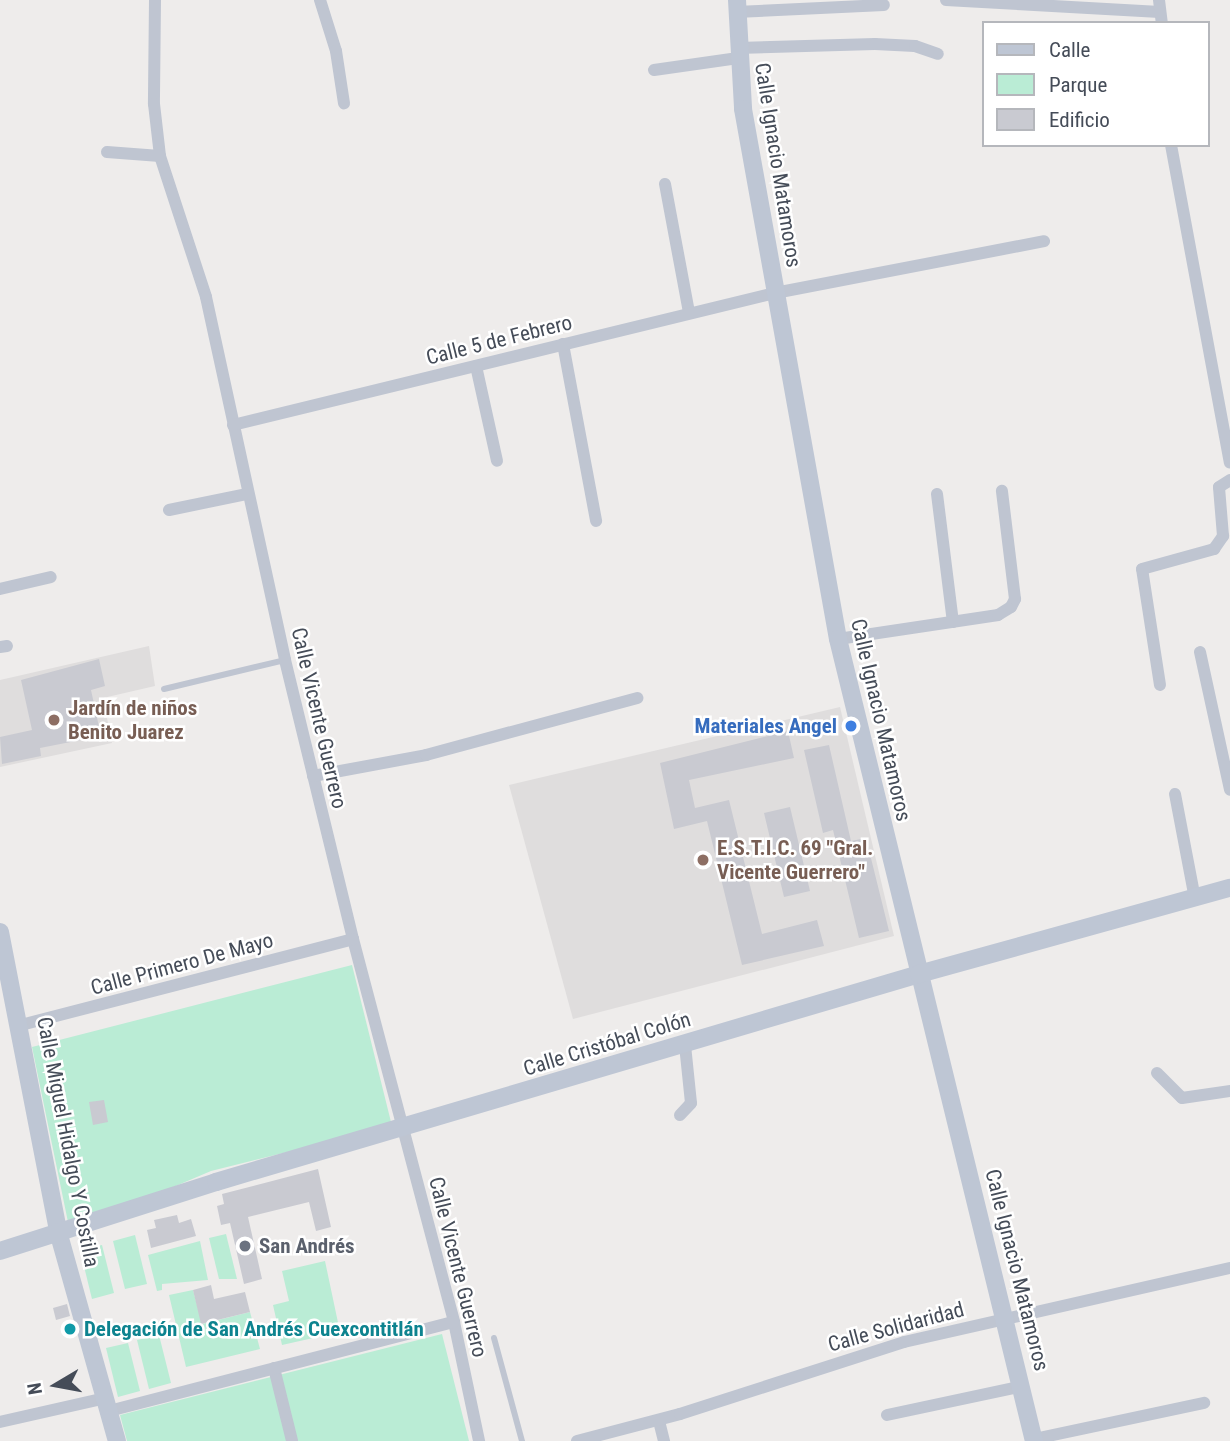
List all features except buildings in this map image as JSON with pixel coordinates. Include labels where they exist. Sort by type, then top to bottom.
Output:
[{"type":"main road","name":"Calle Ignacio Matamoros","points":[[737,6],[738,53],[775,293],[838,639],[1023,1386],[1034,1440]]},
{"type":"main road","name":"Calle Cristóbal Colón","points":[[0,1251],[59,1235],[216,1182],[403,1129],[919,974],[1230,888]]},
{"type":"main road","name":"Calle Miguel Hidalgo Y Costilla","points":[[0,932],[21,1025],[59,1235],[117,1441]]},
{"type":"street","name":"Calle Vicente Guerrero","points":[[155,0],[153,104],[160,156],[206,297],[285,660],[353,939],[454,1322],[479,1441]]},
{"type":"street","points":[[320,0],[336,51],[344,103]]},
{"type":"street","points":[[946,0],[1160,11]]},
{"type":"street","points":[[737,6],[884,5]]},
{"type":"street","points":[[654,70],[738,53],[875,44],[915,46],[938,54]]},
{"type":"street","points":[[1171,147],[1230,463]]},
{"type":"street","points":[[107,152],[160,156]]},
{"type":"street","points":[[665,184],[689,312]]},
{"type":"street","name":"Calle 5 de Febrero","points":[[233,425],[689,312],[1044,241]]},
{"type":"street","points":[[563,344],[596,521]]},
{"type":"street","points":[[476,366],[498,461]]},
{"type":"street","points":[[1160,685],[1142,569],[1213,549],[1223,536],[1219,486],[1230,480]]},
{"type":"street","points":[[838,639],[998,615],[1015,598],[1002,491]]},
{"type":"street","points":[[169,510],[247,494]]},
{"type":"street","points":[[937,494],[953,622]]},
{"type":"street","points":[[0,589],[51,577]]},
{"type":"street","points":[[1200,652],[1230,790]]},
{"type":"street","points":[[313,776],[426,755],[636,698]]},
{"type":"street","points":[[1175,794],[1195,899]]},
{"type":"street","name":"Calle Primero De Mayo","points":[[21,1025],[353,939]]},
{"type":"street","points":[[680,1115],[691,1103],[685,1045]]},
{"type":"street","points":[[1157,1073],[1182,1098],[1230,1091]]},
{"type":"street","name":"Calle Solidaridad","points":[[577,1441],[659,1421],[904,1342],[1230,1268]]},
{"type":"street","points":[[0,1422],[108,1404],[274,1368],[454,1322]]},
{"type":"street","points":[[274,1368],[292,1441]]},
{"type":"street","points":[[887,1415],[1023,1386]]},
{"type":"street","points":[[1034,1440],[1203,1403]]},
{"type":"street","points":[[659,1421],[664,1441]]},
{"type":"lane","points":[[164,689],[285,660]]},
{"type":"lane","points":[[494,1338],[522,1441]]},
{"type":"shaded area","name":"Jardín de niños Benito Juarez","points":[[149,646],[155,686],[103,698],[112,743],[0,767],[0,680]]},
{"type":"shaded area","name":"E.S.T.I.C. 69 \"Gral. Vicente Guerrero\"","points":[[840,707],[894,936],[573,1019],[509,785]]},
{"type":"green space","points":[[352,965],[392,1126],[211,1171],[131,1205],[68,1222],[32,1047]]},
{"type":"green space","points":[[226,1234],[237,1279],[219,1279],[209,1238]]},
{"type":"green space","points":[[135,1235],[147,1284],[125,1289],[113,1241]]},
{"type":"green space","points":[[200,1241],[208,1280],[162,1284],[162,1290],[157,1291],[148,1255]]},
{"type":"green space","points":[[102,1245],[114,1293],[92,1299],[80,1250]]},
{"type":"green space","points":[[325,1261],[340,1332],[282,1345],[273,1305],[289,1301],[282,1271]]},
{"type":"green space","points":[[193,1290],[202,1324],[250,1312],[260,1349],[186,1367],[169,1295]]},
{"type":"green space","points":[[442,1334],[469,1441],[127,1441],[120,1415]]},
{"type":"green space","points":[[159,1335],[171,1383],[149,1389],[137,1340]]},
{"type":"green space","points":[[128,1343],[140,1391],[118,1397],[106,1348]]},
{"type":"place","name":"Jardín de niños Benito Juarez","points":[[54,720]]},
{"type":"place","name":"Materiales Angel","points":[[851,726]]},
{"type":"place","name":"E.S.T.I.C. 69 \"Gral. Vicente Guerrero\"","points":[[703,860]]},
{"type":"place","name":"San Andrés","points":[[245,1246]]},
{"type":"place","name":"Delegación de San Andrés Cuexcontitlán","points":[[70,1329]]}]
